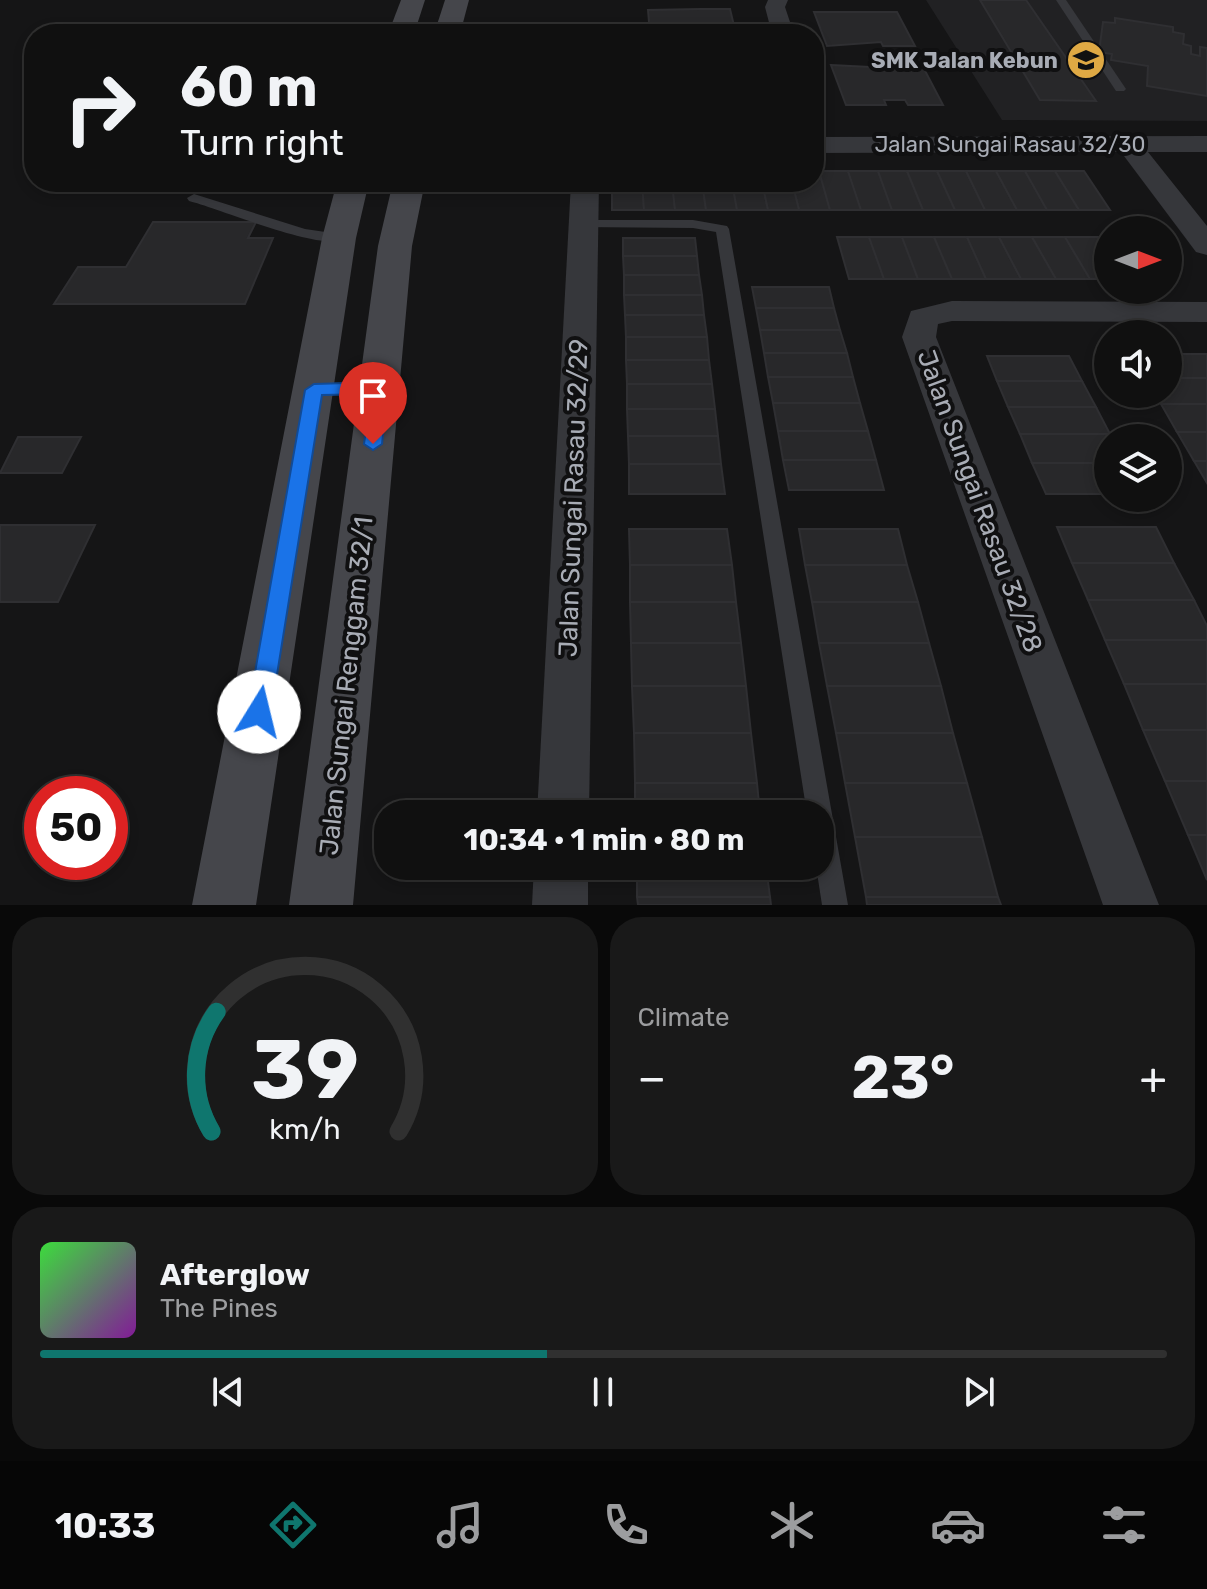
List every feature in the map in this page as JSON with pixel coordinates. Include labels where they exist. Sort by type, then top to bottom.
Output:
[{"type":"main road","points":[[405,24],[413,0]]},
{"type":"main road","points":[[450,24],[457,0]]},
{"type":"main road","points":[[224,905],[339,238],[350,192]]},
{"type":"main road","name":"Jalan Sungai Renggam 32/1","points":[[321,905],[395,246],[407,192]]},
{"type":"main road","points":[[314,390],[380,388]]},
{"type":"street","points":[[778,0],[775,7],[780,24]]},
{"type":"street","points":[[1128,144],[1207,246]]},
{"type":"street","name":"Jalan Sungai Rasau 32/30","points":[[824,145],[1207,144]]},
{"type":"street","name":"Jalan Sungai Rasau 32/29","points":[[563,800],[585,192]]},
{"type":"street","name":"Jalan Sungai Rasau 32/28","points":[[1131,905],[919,337],[923,318],[952,311],[1207,312]]},
{"type":"street","points":[[560,905],[561,880]]},
{"type":"lane","points":[[1061,0],[1120,89]]},
{"type":"lane","points":[[194,198],[224,203],[314,238],[339,238]]},
{"type":"lane","points":[[584,224],[693,224],[722,229],[817,800]]},
{"type":"lane","points":[[831,880],[835,905]]},
{"type":"shaded area","name":"SMK Jalan Kebun","points":[[926,0],[1207,0],[1207,121],[1002,120]]},
{"type":"building","points":[[980,0],[1026,0],[1096,101],[1040,100]]},
{"type":"building","points":[[730,9],[734,24],[649,24],[648,10]]},
{"type":"building","points":[[814,12],[897,12],[915,46],[883,46],[881,42],[827,46],[824,24],[819,24]]},
{"type":"building","points":[[1115,18],[1173,27],[1173,32],[1184,34],[1183,44],[1191,46],[1191,54],[1200,56],[1200,47],[1207,48],[1207,96],[1147,86],[1148,66],[1111,60],[1112,54],[1099,52],[1103,22],[1115,23]]},
{"type":"building","points":[[831,65],[890,68],[889,65],[922,65],[943,105],[908,105],[905,100],[884,100],[886,105],[846,105]]},
{"type":"building","points":[[824,171],[848,171],[861,210],[830,210],[824,189]]},
{"type":"building","points":[[848,171],[878,171],[892,210],[861,210]]},
{"type":"building","points":[[878,171],[907,171],[923,210],[892,210]]},
{"type":"building","points":[[907,171],[937,171],[955,210],[923,210]]},
{"type":"building","points":[[937,171],[966,171],[985,210],[955,210]]},
{"type":"building","points":[[966,171],[996,171],[1017,210],[985,210]]},
{"type":"building","points":[[996,171],[1025,171],[1047,210],[1017,210]]},
{"type":"building","points":[[1025,171],[1055,171],[1079,210],[1047,210]]},
{"type":"building","points":[[1055,171],[1084,171],[1110,210],[1079,210]]},
{"type":"building","points":[[824,189],[830,210],[799,210],[794,192],[824,192]]},
{"type":"building","points":[[612,192],[643,192],[644,210],[612,210]]},
{"type":"building","points":[[643,192],[673,192],[675,210],[644,210]]},
{"type":"building","points":[[673,192],[703,192],[706,210],[675,210]]},
{"type":"building","points":[[703,192],[734,192],[737,210],[706,210]]},
{"type":"building","points":[[734,192],[764,192],[768,210],[737,210]]},
{"type":"building","points":[[764,192],[794,192],[799,210],[768,210]]},
{"type":"building","points":[[153,222],[256,222],[248,238],[273,238],[245,304],[54,304],[78,267],[126,267]]},
{"type":"building","points":[[837,237],[869,237],[884,279],[849,279]]},
{"type":"building","points":[[869,237],[902,237],[918,279],[884,279]]},
{"type":"building","points":[[902,237],[934,237],[952,279],[918,279]]},
{"type":"building","points":[[934,237],[967,237],[986,279],[952,279]]},
{"type":"building","points":[[967,237],[999,237],[1021,279],[986,279]]},
{"type":"building","points":[[999,237],[1032,237],[1056,279],[1021,279]]},
{"type":"building","points":[[1032,237],[1065,237],[1090,279],[1056,279]]},
{"type":"building","points":[[1065,237],[1094,237],[1094,279],[1090,279]]},
{"type":"building","points":[[623,238],[695,238],[697,256],[623,256]]},
{"type":"building","points":[[623,256],[697,256],[699,275],[624,275]]},
{"type":"building","points":[[624,275],[699,275],[702,295],[624,295]]},
{"type":"building","points":[[752,287],[829,287],[834,308],[756,308]]},
{"type":"building","points":[[624,295],[702,295],[704,315],[625,315]]},
{"type":"building","points":[[756,308],[834,308],[840,330],[760,330]]},
{"type":"building","points":[[625,315],[704,315],[707,337],[626,337]]},
{"type":"building","points":[[760,330],[840,330],[847,353],[764,353]]},
{"type":"building","points":[[626,337],[707,337],[709,360],[626,360]]},
{"type":"building","points":[[764,353],[847,353],[853,377],[768,377]]},
{"type":"building","points":[[1182,354],[1207,354],[1207,378],[1182,378]]},
{"type":"building","points":[[987,356],[1069,356],[1082,381],[997,381]]},
{"type":"building","points":[[626,360],[709,360],[712,384],[627,384]]},
{"type":"building","points":[[768,377],[853,377],[860,403],[773,403]]},
{"type":"building","points":[[1182,378],[1207,378],[1207,404],[1182,404]]},
{"type":"building","points":[[997,381],[1082,381],[1094,403],[1094,407],[1008,407]]},
{"type":"building","points":[[627,384],[712,384],[715,409],[627,409]]},
{"type":"building","points":[[773,403],[860,403],[868,431],[778,431]]},
{"type":"building","points":[[1207,404],[1207,432],[1182,432],[1182,424],[1172,424],[1163,408]]},
{"type":"building","points":[[1008,407],[1094,407],[1105,424],[1094,424],[1094,434],[1020,434]]},
{"type":"building","points":[[627,409],[715,409],[718,436],[628,436]]},
{"type":"building","points":[[778,431],[868,431],[876,460],[783,460]]},
{"type":"building","points":[[1182,432],[1207,432],[1207,461],[1194,461],[1182,441]]},
{"type":"building","points":[[1020,434],[1094,434],[1094,463],[1032,463]]},
{"type":"building","points":[[628,436],[718,436],[721,464],[629,464]]},
{"type":"building","points":[[18,437],[81,437],[62,473],[0,473]]},
{"type":"building","points":[[783,460],[876,460],[884,490],[789,490]]},
{"type":"building","points":[[1194,461],[1207,461],[1207,483]]},
{"type":"building","points":[[1032,463],[1094,463],[1094,494],[1046,494]]},
{"type":"building","points":[[629,464],[721,464],[725,494],[629,494]]},
{"type":"building","points":[[0,525],[95,525],[58,602],[0,602]]},
{"type":"building","points":[[1057,527],[1156,527],[1174,563],[1072,563]]},
{"type":"building","points":[[629,529],[727,529],[732,565],[630,565]]},
{"type":"building","points":[[799,529],[898,529],[907,565],[805,565]]},
{"type":"building","points":[[1072,563],[1174,563],[1194,600],[1088,600]]},
{"type":"building","points":[[630,565],[732,565],[736,602],[630,602]]},
{"type":"building","points":[[805,565],[907,565],[918,602],[812,602]]},
{"type":"building","points":[[1088,600],[1194,600],[1207,626],[1207,640],[1105,640]]},
{"type":"building","points":[[630,602],[736,602],[741,643],[631,643]]},
{"type":"building","points":[[812,602],[918,602],[929,643],[819,643]]},
{"type":"building","points":[[1105,640],[1207,640],[1207,684],[1124,684]]},
{"type":"building","points":[[631,643],[741,643],[746,686],[632,686]]},
{"type":"building","points":[[819,643],[929,643],[941,686],[827,686]]},
{"type":"building","points":[[1124,684],[1207,684],[1207,730],[1143,730]]},
{"type":"building","points":[[632,686],[746,686],[751,733],[634,733]]},
{"type":"building","points":[[827,686],[941,686],[953,733],[836,733]]},
{"type":"building","points":[[1143,730],[1207,730],[1207,781],[1165,781]]},
{"type":"building","points":[[634,733],[751,733],[757,783],[635,783]]},
{"type":"building","points":[[836,733],[953,733],[967,783],[845,783]]},
{"type":"building","points":[[1165,781],[1207,781],[1207,835],[1188,835]]},
{"type":"building","points":[[635,783],[757,783],[759,800],[635,800]]},
{"type":"building","points":[[845,783],[967,783],[982,837],[855,837]]},
{"type":"building","points":[[1188,835],[1207,835],[1207,880]]},
{"type":"building","points":[[855,837],[982,837],[998,897],[866,897]]},
{"type":"building","points":[[637,880],[768,880],[770,897],[637,897]]},
{"type":"building","points":[[637,897],[770,897],[771,905],[638,905]]},
{"type":"building","points":[[866,897],[998,897],[1001,905],[867,905]]},
{"type":"place","name":"SMK Jalan Kebun","points":[[1086,60]]},
{"type":"route","points":[[259,712],[314,390],[380,388],[373,444]]}]
